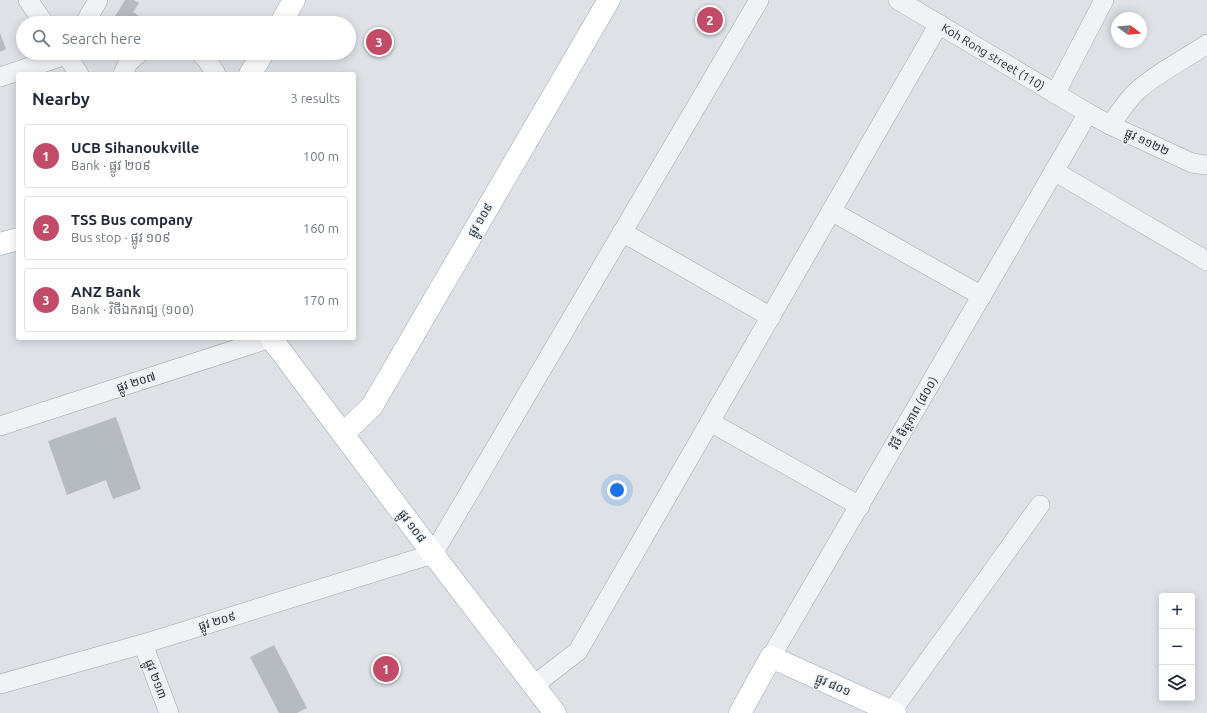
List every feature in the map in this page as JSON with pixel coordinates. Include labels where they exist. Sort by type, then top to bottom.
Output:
[{"type":"main road","points":[[285,16],[294,0]]},
{"type":"main road","name":"ផ្លូវ ១០៩","points":[[343,434],[372,406],[609,0]]},
{"type":"main road","points":[[251,72],[259,60]]},
{"type":"main road","points":[[0,244],[16,240]]},
{"type":"main road","name":"ផ្លូវ ១០៨","points":[[272,340],[433,554],[555,713]]},
{"type":"main road","name":"ផ្លូវ ៨០១","points":[[772,657],[893,712]]},
{"type":"main road","name":"វិថី មិត្តភាព (៨០០)","points":[[740,713],[772,657]]},
{"type":"street","points":[[28,0],[39,16]]},
{"type":"street","points":[[89,16],[98,0]]},
{"type":"street","points":[[433,554],[759,0]]},
{"type":"street","name":"Koh Rong street (110)","points":[[898,0],[919,5],[939,24],[1088,113]]},
{"type":"street","points":[[1055,94],[1104,0]]},
{"type":"street","points":[[533,686],[578,651],[939,24]]},
{"type":"street","points":[[1110,125],[1137,92],[1158,76],[1207,44]]},
{"type":"street","points":[[0,77],[49,60]]},
{"type":"street","points":[[70,60],[78,72]]},
{"type":"street","points":[[124,72],[132,60]]},
{"type":"street","points":[[207,60],[215,72]]},
{"type":"street","name":"ផ្លូវ ១១២២","points":[[1088,113],[1110,125],[1192,163],[1207,165]]},
{"type":"street","name":"វិថី មិត្តភាព (៨០០)","points":[[772,657],[1088,113]]},
{"type":"street","points":[[1054,171],[1207,261]]},
{"type":"street","points":[[831,211],[982,296]]},
{"type":"street","points":[[622,232],[771,316]]},
{"type":"street","name":"ផ្លូវ ២០៧","points":[[0,426],[265,340]]},
{"type":"street","points":[[710,422],[860,506]]},
{"type":"street","points":[[893,712],[1040,505]]},
{"type":"street","name":"ផ្លូវ ២០៩","points":[[0,684],[143,644],[433,554]]},
{"type":"street","name":"ផ្លូវ ២១៣","points":[[143,644],[169,713]]},
{"type":"building","points":[[125,0],[134,0],[139,3],[133,12],[139,16],[115,16]]},
{"type":"building","points":[[0,33],[6,49],[0,52]]},
{"type":"building","points":[[116,417],[141,489],[113,499],[106,480],[67,495],[48,441]]},
{"type":"building","points":[[274,645],[307,708],[297,713],[279,713],[250,657]]},
{"type":"place","name":"TSS Bus company","points":[[710,20]]},
{"type":"place","name":"ANZ Bank","points":[[379,42]]},
{"type":"place","name":"UCB Sihanoukville","points":[[386,669]]}]
